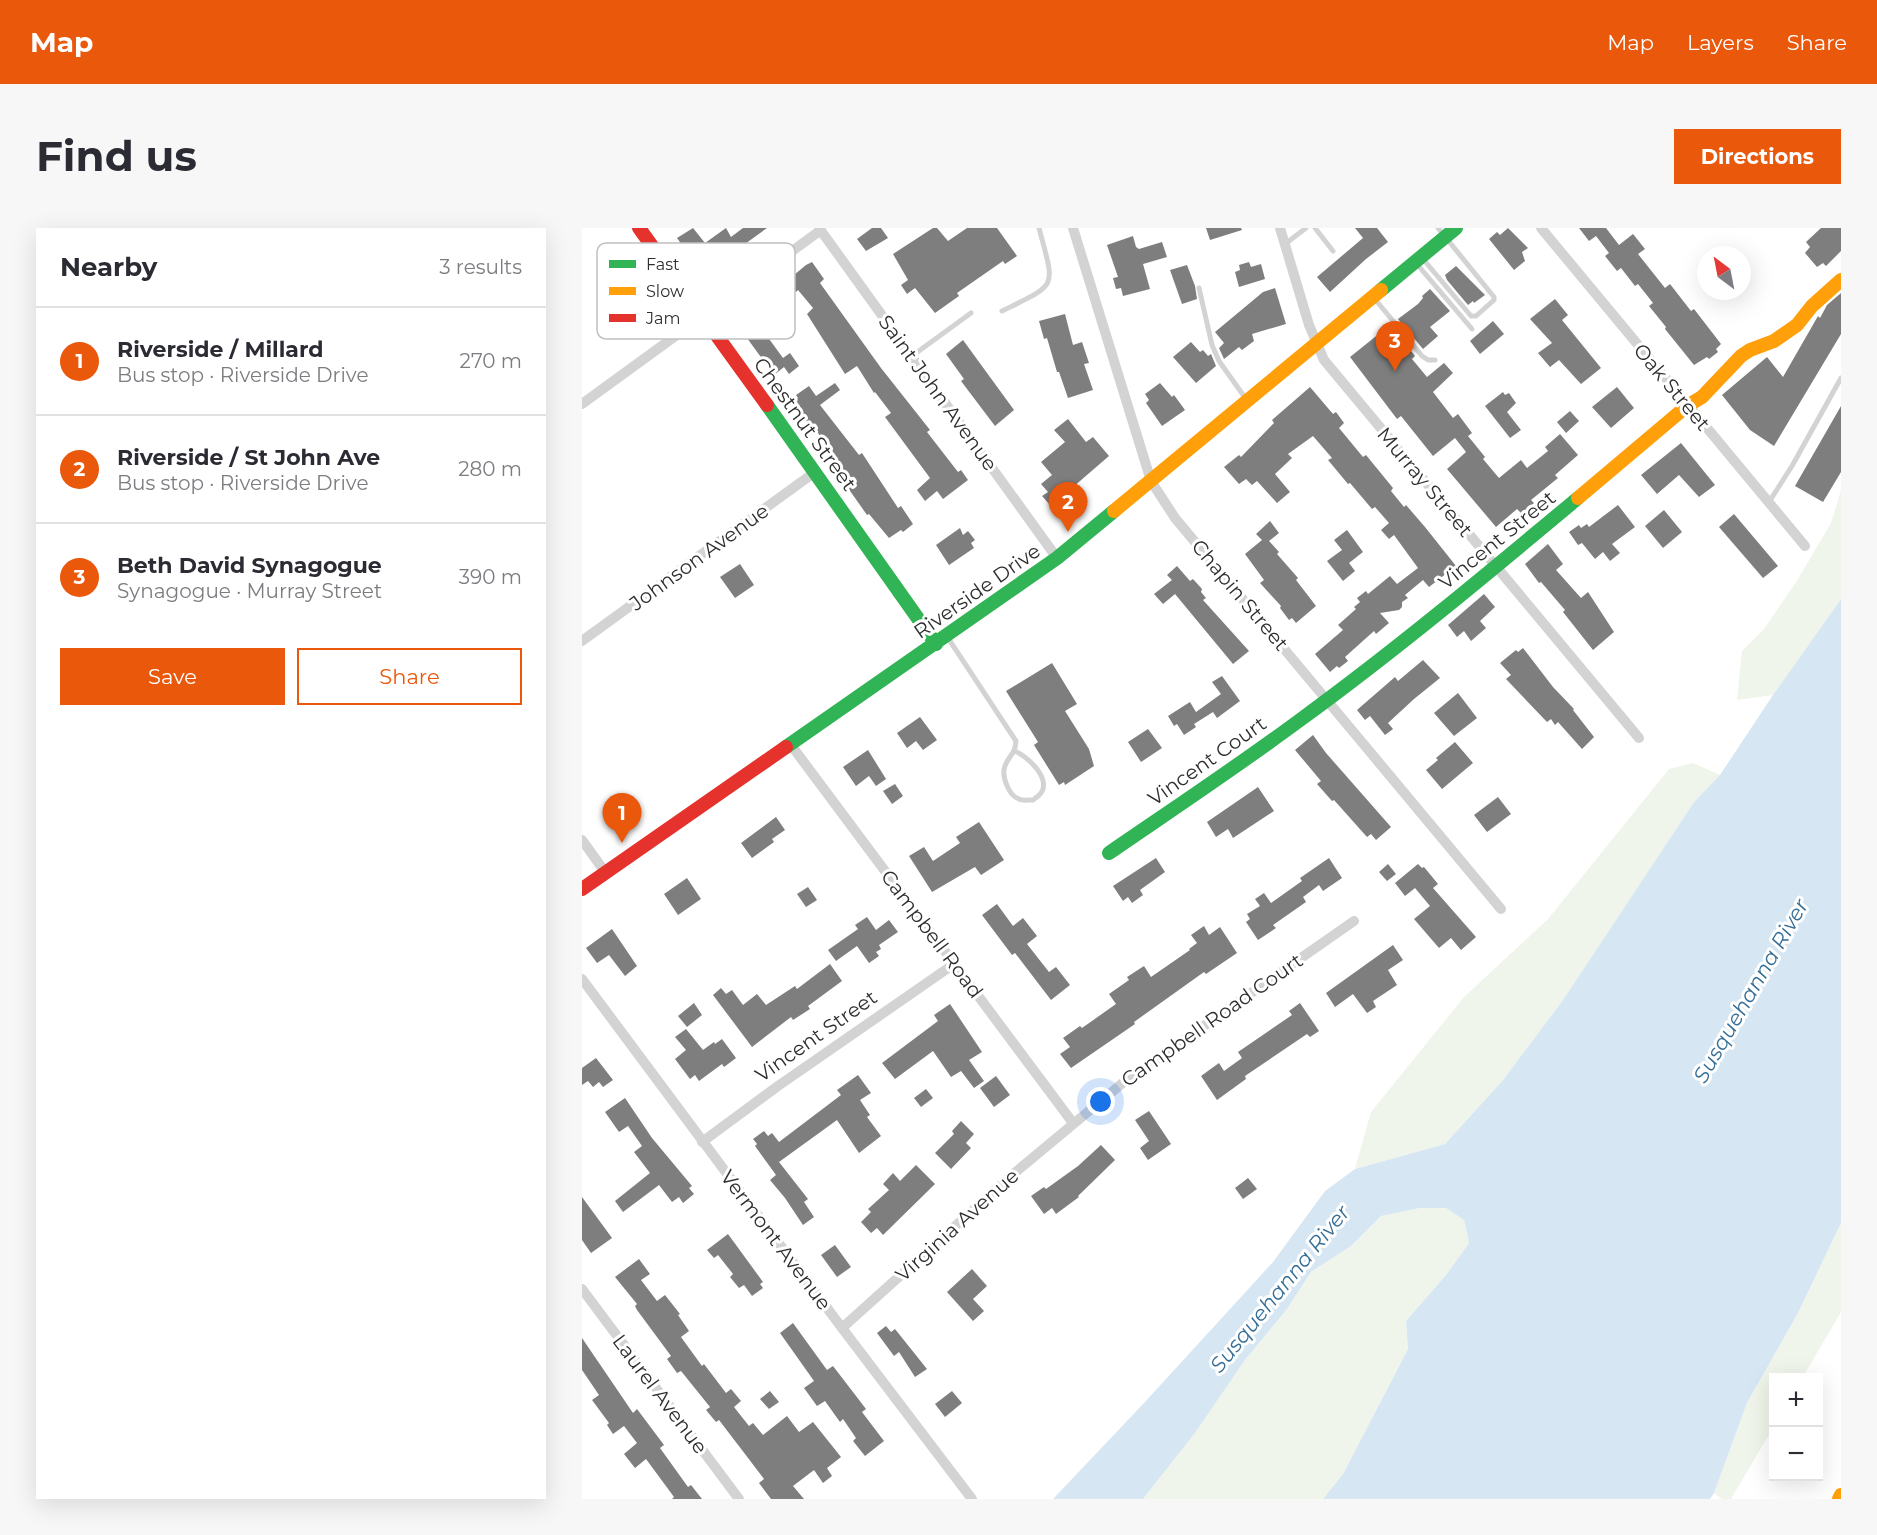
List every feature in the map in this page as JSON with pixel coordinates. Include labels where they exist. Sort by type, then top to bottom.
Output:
[{"type":"street","name":"Chestnut Street","points":[[639,228],[650,243]]},
{"type":"street","name":"Chapin Street","points":[[1073,228],[1151,481],[1175,518],[1502,909]]},
{"type":"street","name":"Murray Street","points":[[1280,228],[1324,360],[1639,738]]},
{"type":"street","name":"Oak Street","points":[[1541,228],[1804,546]]},
{"type":"street","points":[[795,248],[820,229]]},
{"type":"street","name":"Saint John Avenue","points":[[820,229],[1057,558]]},
{"type":"street","name":"Riverside Drive","points":[[582,889],[791,746],[1057,558],[1373,297],[1418,259],[1446,231]]},
{"type":"street","name":"Vincent Street","points":[[1328,700],[1496,568],[1687,406],[1702,397],[1741,356],[1774,341],[1797,325],[1812,306],[1841,280]]},
{"type":"street","points":[[582,404],[671,339]]},
{"type":"street","name":"Chestnut Street","points":[[720,339],[815,472],[942,640]]},
{"type":"street","name":"Johnson Avenue","points":[[582,641],[815,472]]},
{"type":"street","name":"Vincent Court","points":[[1109,853],[1328,700]]},
{"type":"street","name":"Campbell Road","points":[[791,746],[1073,1123]]},
{"type":"street","points":[[582,840],[605,872]]},
{"type":"street","name":"Campbell Road Court","points":[[1073,1123],[1125,1081],[1354,921]]},
{"type":"street","name":"Vincent Street","points":[[702,1142],[787,1079],[954,964]]},
{"type":"street","name":"Vermont Avenue","points":[[582,979],[972,1499]]},
{"type":"street","name":"Virginia Avenue","points":[[842,1328],[1073,1123]]},
{"type":"street","name":"Laurel Avenue","points":[[582,1289],[739,1499]]},
{"type":"street","points":[[1839,1499],[1841,1495]]},
{"type":"lane","points":[[1002,311],[1043,291],[1050,282],[1050,270],[1040,228]]},
{"type":"lane","points":[[1285,244],[1306,228]]},
{"type":"lane","points":[[1315,228],[1333,251]]},
{"type":"lane","points":[[1418,259],[1471,316],[1476,316],[1494,300],[1446,231]]},
{"type":"lane","points":[[1418,259],[1472,329]]},
{"type":"lane","points":[[1198,288],[1218,361],[1247,400]]},
{"type":"lane","points":[[1373,297],[1422,356],[1428,360],[1435,360]]},
{"type":"lane","points":[[912,356],[971,313]]},
{"type":"lane","points":[[1768,502],[1792,466],[1841,378]]},
{"type":"lane","points":[[942,640],[1016,741],[1015,751],[1005,767],[1004,777],[1012,794],[1018,799],[1033,800],[1042,793],[1044,788],[1042,780],[1032,763],[1015,751]]},
{"type":"shaded area","points":[[1841,490],[1841,599],[1773,695],[1737,700],[1742,651],[1764,629],[1798,579],[1831,523]]},
{"type":"shaded area","points":[[1693,763],[1720,775],[1694,802],[1563,1000],[1503,1080],[1445,1144],[1355,1169],[1371,1112],[1464,997],[1548,919],[1669,769]]},
{"type":"shaded area","points":[[1420,1208],[1446,1208],[1464,1220],[1469,1243],[1446,1275],[1406,1321],[1408,1349],[1343,1474],[1323,1499],[1143,1499],[1195,1433],[1245,1360],[1287,1309],[1311,1272],[1351,1246],[1381,1216]]},
{"type":"shaded area","points":[[1841,1223],[1841,1312],[1805,1373],[1769,1373],[1769,1435],[1731,1499],[1722,1499],[1714,1493],[1747,1403],[1798,1313]]},
{"type":"water","name":"Susquehanna River","points":[[1841,599],[1841,1223],[1798,1313],[1747,1403],[1710,1499],[1323,1499],[1343,1474],[1408,1349],[1406,1321],[1446,1275],[1469,1243],[1464,1220],[1446,1208],[1420,1208],[1381,1216],[1351,1246],[1311,1272],[1287,1309],[1245,1360],[1195,1433],[1143,1499],[1053,1499],[1273,1262],[1325,1191],[1355,1169],[1445,1144],[1503,1080],[1563,1000],[1694,802],[1720,775]]},
{"type":"building","points":[[693,228],[705,243],[681,243],[677,238]]},
{"type":"building","points":[[726,228],[731,237],[743,228],[767,228],[746,243],[705,243]]},
{"type":"building","points":[[872,228],[881,228],[888,238],[866,251],[857,239]]},
{"type":"building","points":[[933,228],[937,228],[948,241],[967,228],[997,228],[1017,256],[1005,264],[1003,261],[957,293],[959,296],[935,313],[915,288],[907,294],[901,285],[908,280],[893,254]]},
{"type":"building","points":[[1206,228],[1241,228],[1242,230],[1210,240]]},
{"type":"building","points":[[1355,228],[1377,228],[1388,242],[1330,292],[1317,277],[1363,238]]},
{"type":"building","points":[[1508,228],[1528,248],[1522,252],[1525,261],[1514,270],[1489,239],[1497,232],[1500,235]]},
{"type":"building","points":[[1579,228],[1606,228],[1619,245],[1633,234],[1645,249],[1638,254],[1665,288],[1670,284],[1691,311],[1694,309],[1721,344],[1716,349],[1718,352],[1709,359],[1707,357],[1694,365],[1649,306],[1653,303],[1638,284],[1635,286],[1621,268],[1617,271],[1605,256],[1609,253],[1596,236],[1589,241]]},
{"type":"building","points":[[1821,228],[1841,228],[1841,251],[1826,266],[1823,263],[1817,267],[1805,253],[1810,247],[1806,242]]},
{"type":"building","points":[[1133,236],[1136,247],[1139,249],[1162,242],[1167,257],[1143,264],[1150,289],[1123,296],[1121,288],[1116,289],[1113,278],[1118,277],[1107,245]]},
{"type":"building","points":[[812,262],[824,279],[820,283],[881,368],[930,430],[927,432],[958,472],[961,470],[968,480],[943,499],[937,491],[925,501],[917,490],[930,478],[885,417],[891,413],[874,393],[857,366],[845,374],[807,314],[813,308],[798,290],[795,290],[795,274]]},
{"type":"building","points":[[1249,262],[1251,267],[1261,264],[1265,279],[1239,287],[1235,272],[1240,270],[1239,265]]},
{"type":"building","points":[[1187,265],[1197,299],[1182,304],[1170,270]]},
{"type":"building","points":[[1456,266],[1485,295],[1474,303],[1473,301],[1468,305],[1447,280],[1445,275]]},
{"type":"building","points":[[1275,288],[1286,324],[1252,334],[1254,341],[1242,350],[1239,347],[1224,359],[1219,348],[1224,343],[1215,332],[1263,292]]},
{"type":"building","points":[[1430,289],[1450,311],[1430,327],[1438,336],[1423,349],[1398,319],[1418,304],[1422,296]]},
{"type":"building","points":[[1841,293],[1841,334],[1774,446],[1750,430],[1722,395],[1767,357],[1783,377],[1818,316],[1820,318],[1827,305]]},
{"type":"building","points":[[1555,299],[1568,315],[1562,320],[1601,368],[1581,384],[1559,360],[1550,367],[1538,353],[1552,343],[1530,319]]},
{"type":"building","points":[[1065,314],[1073,345],[1082,342],[1089,363],[1084,364],[1093,390],[1068,398],[1039,321]]},
{"type":"building","points":[[1493,321],[1504,334],[1480,354],[1470,341]]},
{"type":"building","points":[[1390,325],[1415,356],[1412,359],[1427,377],[1444,363],[1453,373],[1433,392],[1453,418],[1458,414],[1472,433],[1468,436],[1499,478],[1521,460],[1527,468],[1548,451],[1545,447],[1560,434],[1578,455],[1555,475],[1558,478],[1531,500],[1534,503],[1522,514],[1517,509],[1496,527],[1447,469],[1466,452],[1455,438],[1433,456],[1401,416],[1397,419],[1350,357]]},
{"type":"building","points":[[748,339],[769,339],[783,358],[790,353],[799,366],[789,374],[784,367],[774,375],[766,358],[763,360]]},
{"type":"building","points":[[963,340],[1014,410],[995,426],[961,381],[964,379],[946,354]]},
{"type":"building","points":[[1191,342],[1200,352],[1203,350],[1208,356],[1211,354],[1216,366],[1196,383],[1173,357]]},
{"type":"building","points":[[835,383],[840,390],[820,405],[859,455],[862,453],[898,508],[901,506],[913,524],[903,532],[901,530],[889,538],[869,514],[867,515],[836,471],[840,468],[818,433],[816,434],[792,402],[798,398],[796,395],[809,386],[816,396]]},
{"type":"building","points":[[1160,383],[1172,397],[1174,395],[1185,410],[1162,426],[1146,403],[1149,400],[1145,394]]},
{"type":"building","points":[[1310,387],[1333,414],[1336,412],[1344,423],[1339,428],[1363,457],[1366,455],[1393,488],[1391,491],[1404,507],[1406,505],[1456,566],[1429,587],[1423,580],[1405,595],[1408,598],[1402,602],[1399,610],[1380,613],[1389,623],[1376,634],[1374,631],[1345,657],[1348,661],[1330,672],[1315,654],[1343,630],[1338,625],[1356,609],[1354,607],[1360,602],[1357,598],[1366,591],[1368,594],[1390,576],[1397,584],[1418,568],[1394,535],[1389,539],[1381,530],[1389,523],[1375,507],[1372,509],[1350,483],[1348,484],[1328,460],[1332,458],[1313,436],[1288,454],[1292,458],[1275,474],[1290,492],[1277,503],[1257,481],[1252,485],[1246,479],[1239,484],[1224,467],[1239,455],[1241,457],[1274,423],[1272,420]]},
{"type":"building","points":[[1617,387],[1634,408],[1611,428],[1592,407]]},
{"type":"building","points":[[1503,392],[1505,395],[1509,393],[1516,403],[1507,412],[1521,430],[1510,438],[1485,406]]},
{"type":"building","points":[[1841,406],[1841,472],[1823,502],[1795,486]]},
{"type":"building","points":[[1570,411],[1579,421],[1566,433],[1557,422]]},
{"type":"building","points":[[1068,419],[1086,442],[1093,437],[1109,456],[1051,506],[1042,496],[1048,492],[1041,484],[1052,475],[1041,462],[1065,442],[1054,430]]},
{"type":"building","points":[[1681,443],[1715,485],[1699,497],[1679,475],[1657,494],[1641,475]]},
{"type":"building","points":[[1618,505],[1635,527],[1612,544],[1620,553],[1610,561],[1603,552],[1595,559],[1582,543],[1578,545],[1569,532],[1579,525],[1581,528],[1587,524],[1589,527]]},
{"type":"building","points":[[1664,510],[1682,532],[1663,548],[1645,526]]},
{"type":"building","points":[[1734,514],[1778,566],[1763,578],[1719,527]]},
{"type":"building","points":[[1270,521],[1279,533],[1269,541],[1298,578],[1296,580],[1316,606],[1296,623],[1292,618],[1289,620],[1280,608],[1281,606],[1260,583],[1264,580],[1245,554],[1262,540],[1256,534]]},
{"type":"building","points":[[960,528],[963,535],[968,531],[975,540],[971,543],[974,548],[949,565],[936,545]]},
{"type":"building","points":[[1347,530],[1363,552],[1349,563],[1355,571],[1343,581],[1327,561],[1342,550],[1334,540]]},
{"type":"building","points":[[1548,544],[1563,564],[1556,570],[1581,598],[1588,592],[1614,632],[1593,650],[1563,612],[1565,610],[1541,582],[1539,583],[1525,564]]},
{"type":"building","points":[[740,564],[754,585],[735,598],[720,577]]},
{"type":"building","points":[[1177,566],[1190,581],[1193,579],[1202,589],[1201,592],[1206,598],[1203,600],[1249,651],[1233,664],[1175,594],[1163,604],[1154,594],[1172,580],[1167,575]]},
{"type":"building","points":[[1484,594],[1495,607],[1480,621],[1486,628],[1471,641],[1464,631],[1457,637],[1448,625]]},
{"type":"building","points":[[1523,648],[1553,687],[1574,709],[1594,737],[1582,749],[1558,722],[1555,725],[1551,719],[1547,722],[1506,679],[1511,675],[1500,663],[1516,650],[1518,652]]},
{"type":"building","points":[[1423,660],[1440,678],[1388,723],[1393,729],[1385,735],[1370,716],[1365,720],[1357,710],[1395,677],[1398,681]]},
{"type":"building","points":[[1052,663],[1077,704],[1065,711],[1089,749],[1094,766],[1065,785],[1064,782],[1059,785],[1034,745],[1038,742],[1006,691]]},
{"type":"building","points":[[1222,676],[1240,701],[1217,718],[1213,712],[1194,724],[1196,727],[1184,735],[1177,724],[1174,726],[1168,716],[1190,702],[1196,712],[1221,694],[1212,682]]},
{"type":"building","points":[[1458,693],[1477,718],[1454,736],[1434,713]]},
{"type":"building","points":[[920,717],[937,740],[923,750],[916,741],[907,748],[897,733]]},
{"type":"building","points":[[1148,729],[1162,748],[1141,762],[1128,742]]},
{"type":"building","points":[[1313,735],[1391,827],[1376,840],[1371,834],[1367,837],[1334,800],[1332,801],[1317,784],[1321,781],[1295,750]]},
{"type":"building","points":[[1455,742],[1473,763],[1442,789],[1426,770]]},
{"type":"building","points":[[868,750],[886,779],[876,786],[869,776],[856,786],[843,767]]},
{"type":"building","points":[[895,784],[903,796],[892,804],[883,791]]},
{"type":"building","points":[[1258,787],[1274,811],[1233,838],[1228,829],[1216,837],[1207,822]]},
{"type":"building","points":[[1498,797],[1511,814],[1487,832],[1474,815]]},
{"type":"building","points":[[776,817],[785,830],[772,839],[774,842],[752,858],[741,843]]},
{"type":"building","points":[[979,822],[1004,860],[981,875],[975,867],[932,892],[909,856],[924,847],[933,861],[960,843],[956,837]]},
{"type":"building","points":[[1156,858],[1165,872],[1140,890],[1143,895],[1132,903],[1128,897],[1123,901],[1113,886]]},
{"type":"building","points":[[1329,858],[1342,878],[1323,891],[1319,885],[1303,897],[1306,902],[1273,925],[1276,928],[1258,940],[1246,922],[1250,919],[1247,914],[1260,906],[1255,899],[1264,893],[1271,903],[1302,881],[1300,878]]},
{"type":"building","points":[[1388,864],[1396,874],[1387,881],[1379,872]]},
{"type":"building","points":[[1418,864],[1424,867],[1438,884],[1433,888],[1476,937],[1461,950],[1451,938],[1439,948],[1414,919],[1430,906],[1415,888],[1405,896],[1395,883]]},
{"type":"building","points":[[687,878],[701,899],[678,915],[664,894]]},
{"type":"building","points":[[808,887],[817,900],[806,907],[797,894]]},
{"type":"building","points":[[997,904],[1013,926],[1023,918],[1037,936],[1027,944],[1049,972],[1056,967],[1070,985],[1051,1000],[1015,953],[1012,955],[982,915]]},
{"type":"building","points":[[867,917],[876,930],[889,920],[898,932],[879,945],[881,949],[876,952],[879,956],[869,963],[857,946],[836,961],[828,950],[858,929],[855,925]]},
{"type":"building","points":[[1204,926],[1209,935],[1220,927],[1237,953],[1206,974],[1204,972],[1071,1068],[1060,1054],[1070,1047],[1063,1038],[1080,1026],[1082,1028],[1116,1004],[1109,994],[1129,980],[1127,977],[1144,966],[1151,977],[1190,950],[1197,943],[1191,935]]},
{"type":"building","points":[[612,929],[637,966],[625,976],[609,955],[597,963],[586,948]]},
{"type":"building","points":[[1393,945],[1403,960],[1388,970],[1397,985],[1373,1001],[1376,1007],[1367,1013],[1353,994],[1335,1007],[1326,993]]},
{"type":"building","points":[[830,964],[842,981],[808,1006],[810,1009],[793,1020],[791,1017],[752,1047],[713,995],[721,988],[726,994],[732,990],[743,1005],[757,994],[766,1005],[795,986],[797,989]]},
{"type":"building","points":[[694,1003],[702,1015],[687,1027],[678,1016]]},
{"type":"building","points":[[1300,1003],[1319,1031],[1310,1037],[1307,1034],[1245,1076],[1246,1079],[1217,1100],[1201,1076],[1219,1063],[1224,1071],[1242,1058],[1238,1052],[1292,1015],[1289,1011]]},
{"type":"building","points":[[950,1004],[982,1052],[969,1060],[984,1081],[974,1088],[961,1071],[951,1077],[933,1051],[895,1079],[882,1063],[938,1021],[934,1015]]},
{"type":"building","points":[[686,1029],[703,1050],[722,1039],[736,1058],[724,1067],[722,1064],[699,1081],[695,1075],[690,1079],[675,1059],[686,1050],[675,1037]]},
{"type":"building","points":[[596,1058],[613,1080],[603,1087],[599,1082],[593,1087],[588,1081],[582,1085],[582,1068]]},
{"type":"building","points":[[858,1075],[871,1093],[860,1100],[870,1115],[867,1117],[881,1136],[859,1153],[837,1120],[779,1162],[808,1199],[804,1202],[814,1217],[803,1225],[770,1180],[776,1175],[755,1146],[757,1144],[753,1139],[764,1131],[768,1136],[772,1133],[779,1142],[841,1095],[837,1090]]},
{"type":"building","points":[[996,1076],[1010,1095],[994,1107],[980,1088]]},
{"type":"building","points":[[926,1089],[933,1098],[921,1107],[914,1098]]},
{"type":"building","points":[[625,1098],[652,1138],[692,1186],[689,1188],[694,1194],[683,1203],[679,1197],[672,1202],[659,1185],[623,1212],[615,1201],[650,1173],[634,1152],[642,1146],[628,1126],[619,1132],[605,1112]]},
{"type":"building","points":[[1149,1111],[1171,1144],[1148,1160],[1140,1148],[1149,1141],[1135,1120]]},
{"type":"building","points":[[961,1121],[974,1134],[966,1143],[971,1148],[951,1169],[935,1153],[954,1134],[952,1131]]},
{"type":"building","points":[[1101,1145],[1115,1160],[1079,1197],[1056,1214],[1052,1208],[1044,1214],[1031,1196],[1044,1187],[1046,1189],[1078,1166]]},
{"type":"building","points":[[916,1165],[935,1184],[883,1235],[877,1228],[871,1233],[861,1222],[871,1212],[868,1209],[889,1190],[883,1184],[893,1173],[900,1181]]},
{"type":"building","points":[[1248,1178],[1257,1189],[1243,1199],[1235,1188]]},
{"type":"building","points":[[582,1197],[612,1238],[591,1253],[582,1240]]},
{"type":"building","points":[[728,1234],[763,1282],[760,1284],[763,1288],[752,1296],[744,1285],[739,1288],[730,1277],[733,1274],[718,1255],[714,1258],[707,1250]]},
{"type":"building","points":[[835,1245],[851,1267],[837,1277],[821,1255]]},
{"type":"building","points":[[639,1259],[650,1274],[641,1280],[657,1301],[665,1295],[680,1314],[678,1315],[689,1331],[681,1337],[726,1393],[731,1389],[741,1401],[734,1407],[749,1426],[753,1423],[763,1435],[787,1416],[799,1432],[813,1422],[841,1457],[827,1468],[832,1476],[823,1483],[814,1470],[793,1486],[804,1499],[771,1499],[759,1483],[764,1479],[719,1420],[716,1422],[706,1410],[710,1407],[681,1371],[677,1373],[667,1359],[671,1356],[637,1310],[635,1306],[637,1304],[615,1277]]},
{"type":"building","points":[[972,1269],[987,1286],[973,1299],[984,1311],[973,1321],[947,1292]]},
{"type":"building","points":[[793,1323],[827,1370],[833,1366],[866,1409],[862,1412],[884,1441],[865,1456],[853,1441],[856,1438],[843,1419],[840,1422],[825,1401],[817,1406],[804,1388],[814,1381],[780,1333]]},
{"type":"building","points":[[886,1326],[891,1332],[895,1329],[927,1369],[915,1377],[899,1352],[894,1356],[877,1333]]},
{"type":"building","points":[[582,1338],[633,1413],[637,1409],[664,1445],[660,1448],[688,1487],[691,1485],[702,1499],[672,1499],[674,1497],[646,1459],[635,1468],[624,1454],[637,1443],[624,1426],[613,1434],[607,1425],[609,1423],[592,1400],[599,1395],[582,1370]]},
{"type":"building","points":[[770,1391],[779,1402],[769,1409],[760,1399]]},
{"type":"building","points":[[952,1391],[962,1403],[945,1417],[935,1404]]},
{"type":"traffic: fast","points":[[1381,290],[1456,228]]},
{"type":"traffic: fast","points":[[767,405],[936,644]]},
{"type":"traffic: fast","points":[[1109,853],[1253,754],[1336,693],[1441,611],[1578,498]]},
{"type":"traffic: fast","points":[[786,747],[1057,558],[1114,511]]},
{"type":"traffic: slow","points":[[1578,498],[1687,406],[1702,397],[1741,356],[1774,341],[1797,325],[1812,306],[1841,280]]},
{"type":"traffic: slow","points":[[1114,511],[1381,290]]},
{"type":"traffic: slow","points":[[1839,1499],[1841,1495]]},
{"type":"traffic: jam","points":[[639,228],[650,243]]},
{"type":"traffic: jam","points":[[719,339],[767,405]]},
{"type":"traffic: jam","points":[[582,889],[786,747]]},
{"type":"place","name":"Beth David Synagogue","points":[[1395,371]]},
{"type":"place","name":"Riverside / St John Ave","points":[[1068,532]]},
{"type":"place","name":"Riverside / Millard","points":[[622,843]]}]
